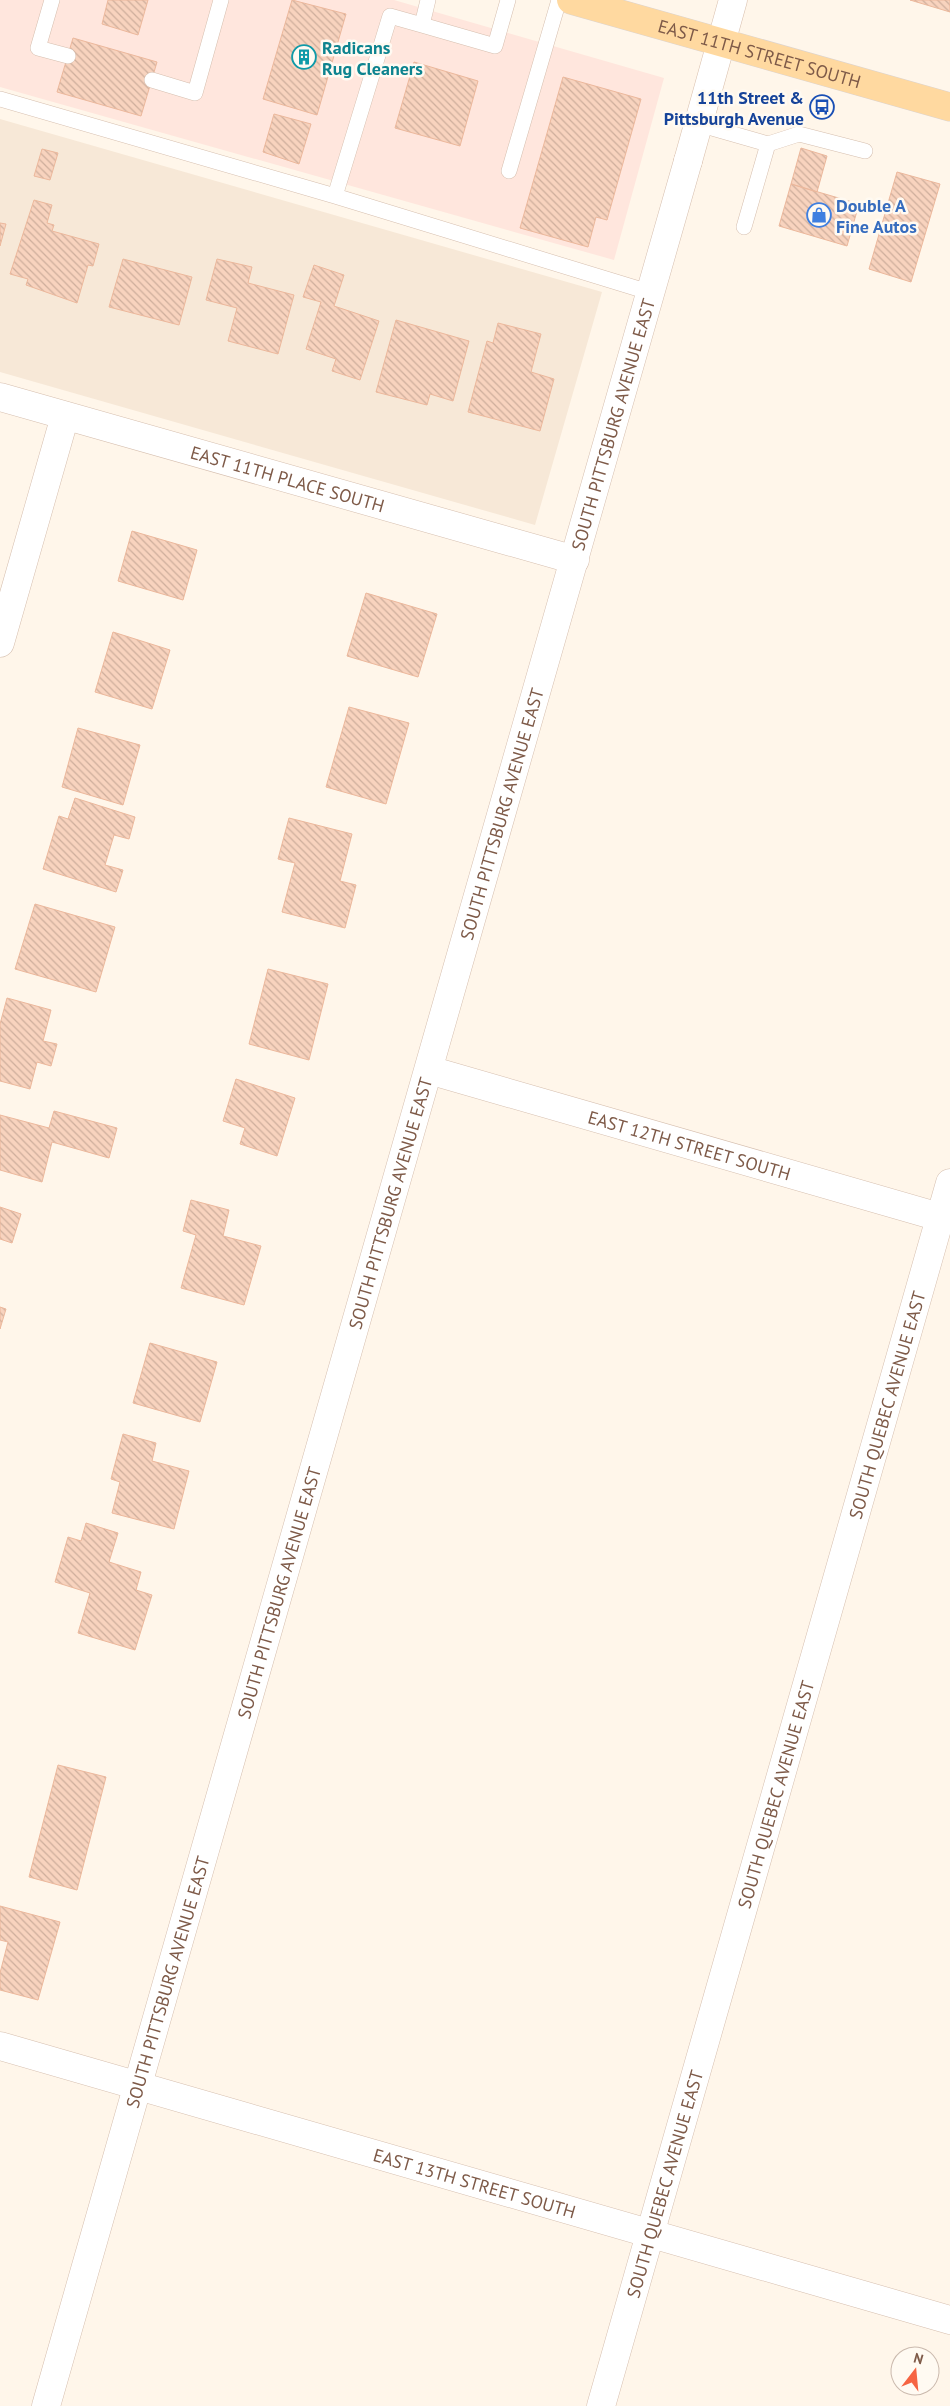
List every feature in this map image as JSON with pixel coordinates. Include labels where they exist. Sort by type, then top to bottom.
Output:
[{"type":"main road","name":"EAST 11TH STREET SOUTH","points":[[571,0],[950,107]]},
{"type":"street","name":"SOUTH PITTSBURG AVENUE EAST","points":[[46,2406],[652,293],[733,0]]},
{"type":"street","name":"EAST 11TH PLACE SOUTH","points":[[0,397],[575,560]]},
{"type":"street","points":[[0,644],[65,416]]},
{"type":"street","name":"EAST 12TH STREET SOUTH","points":[[429,1070],[945,1219]]},
{"type":"street","name":"SOUTH QUEBEC AVENUE EAST","points":[[601,2406],[945,1219],[950,1183]]},
{"type":"street","name":"EAST 13TH STREET SOUTH","points":[[0,2046],[950,2320]]},
{"type":"lane","points":[[52,0],[38,48],[68,56]]},
{"type":"lane","points":[[152,80],[195,93],[221,0]]},
{"type":"lane","points":[[422,25],[428,0]]},
{"type":"lane","points":[[335,196],[390,16],[495,46],[508,0]]},
{"type":"lane","points":[[509,171],[559,0]]},
{"type":"lane","points":[[0,99],[335,196],[652,293]]},
{"type":"lane","points":[[698,124],[768,144],[799,134],[865,152]]},
{"type":"lane","points":[[744,227],[768,144]]},
{"type":"shaded area","points":[[0,0],[394,0],[664,78],[614,260],[0,87]]},
{"type":"shaded area","points":[[0,119],[602,292],[535,525],[0,372]]},
{"type":"building","points":[[108,0],[148,0],[138,35],[102,24]]},
{"type":"building","name":"Radicans Rug Cleaners","points":[[292,0],[346,14],[317,115],[263,99]]},
{"type":"building","points":[[910,0],[950,0],[950,12]]},
{"type":"building","points":[[73,38],[157,62],[141,116],[57,92]]},
{"type":"building","points":[[414,62],[478,81],[460,146],[395,128]]},
{"type":"building","points":[[563,77],[641,99],[607,220],[596,217],[588,247],[520,228]]},
{"type":"building","points":[[274,114],[311,124],[299,164],[263,152]]},
{"type":"building","points":[[801,148],[827,156],[817,192],[791,184]]},
{"type":"building","points":[[42,149],[58,153],[50,180],[34,176]]},
{"type":"building","points":[[897,172],[940,184],[911,282],[869,269]]},
{"type":"building","name":"Double A Fine Autos","points":[[791,184],[859,204],[847,246],[779,226]]},
{"type":"building","points":[[34,200],[52,205],[47,223],[54,225],[52,231],[99,244],[93,266],[88,265],[77,303],[26,285],[28,279],[10,274]]},
{"type":"building","points":[[0,223],[6,224],[0,246]]},
{"type":"building","points":[[123,259],[192,277],[179,325],[109,307]]},
{"type":"building","points":[[217,259],[252,267],[248,283],[294,295],[278,354],[228,341],[237,308],[206,300]]},
{"type":"building","points":[[314,265],[344,275],[334,306],[379,321],[360,380],[332,371],[336,359],[306,349],[321,302],[303,297]]},
{"type":"building","points":[[396,320],[469,341],[453,401],[430,394],[427,405],[376,392]]},
{"type":"building","points":[[498,323],[541,334],[531,372],[554,379],[540,431],[468,412],[487,341],[493,343]]},
{"type":"building","points":[[132,531],[197,550],[183,600],[118,581]]},
{"type":"building","points":[[366,593],[437,614],[418,677],[347,656]]},
{"type":"building","points":[[113,632],[170,650],[152,709],[95,692]]},
{"type":"building","points":[[349,707],[409,723],[386,804],[326,787]]},
{"type":"building","points":[[78,728],[140,745],[123,805],[62,787]]},
{"type":"building","points":[[75,798],[135,817],[129,839],[114,835],[105,865],[123,870],[116,892],[43,869],[59,816],[68,819]]},
{"type":"building","points":[[289,818],[352,834],[340,881],[356,885],[345,928],[282,912],[295,863],[278,859]]},
{"type":"building","points":[[35,904],[115,927],[96,992],[15,969]]},
{"type":"building","points":[[268,969],[328,984],[309,1060],[249,1044]]},
{"type":"building","points":[[7,998],[51,1010],[43,1041],[57,1044],[51,1066],[37,1062],[30,1089],[0,1081],[0,1024]]},
{"type":"building","points":[[236,1079],[295,1098],[277,1156],[240,1144],[245,1128],[223,1121]]},
{"type":"building","points":[[54,1111],[117,1128],[109,1158],[52,1142],[42,1182],[0,1170],[0,1115],[49,1128]]},
{"type":"building","points":[[191,1200],[229,1210],[223,1236],[261,1246],[244,1305],[181,1288],[196,1235],[183,1231]]},
{"type":"building","points":[[0,1207],[21,1214],[12,1243],[0,1239]]},
{"type":"building","points":[[0,1307],[6,1309],[0,1329]]},
{"type":"building","points":[[150,1343],[217,1362],[200,1422],[133,1403]]},
{"type":"building","points":[[123,1434],[156,1443],[152,1461],[189,1471],[174,1529],[112,1513],[120,1482],[111,1479]]},
{"type":"building","points":[[86,1523],[118,1533],[109,1562],[141,1572],[136,1590],[152,1595],[135,1650],[78,1633],[90,1593],[55,1582],[68,1537],[81,1541]]},
{"type":"building","points":[[58,1765],[106,1777],[77,1890],[29,1877]]},
{"type":"building","points":[[0,1906],[60,1922],[38,2000],[0,1990],[0,1973],[8,1942],[0,1940]]},
{"type":"place","name":"Radicans Rug Cleaners","points":[[304,57]]},
{"type":"place","name":"11th Street & Pittsburgh Avenue","points":[[822,107]]},
{"type":"place","name":"Double A Fine Autos","points":[[819,215]]}]
